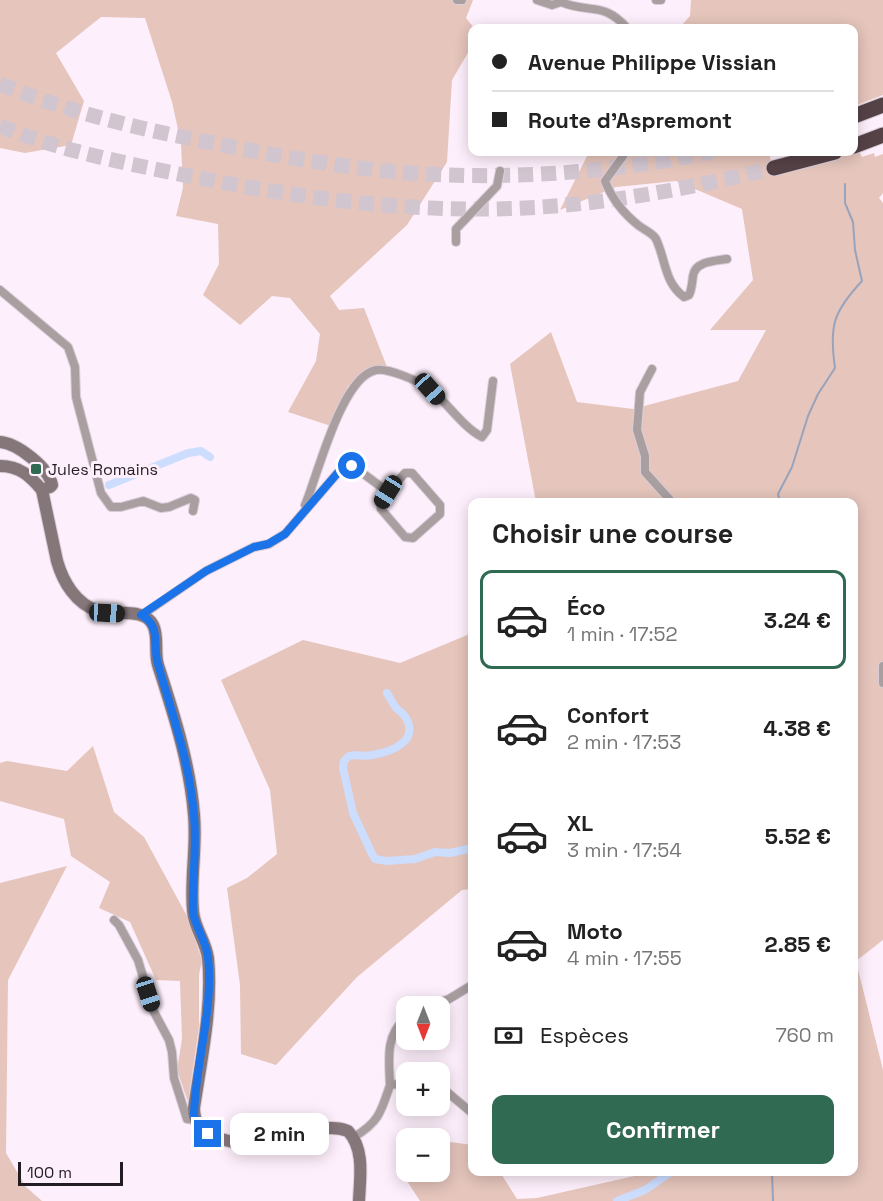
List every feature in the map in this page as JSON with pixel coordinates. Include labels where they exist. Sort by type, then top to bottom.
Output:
[{"type":"highway","points":[[858,114],[883,105]]},
{"type":"highway","points":[[858,144],[883,135]]},
{"type":"highway","points":[[774,168],[820,156]]},
{"type":"street","points":[[457,0],[462,0]]},
{"type":"street","points":[[537,0],[552,4],[561,1],[576,7],[608,12],[623,24]]},
{"type":"street","points":[[656,0],[661,0]]},
{"type":"street","points":[[623,156],[605,181],[610,195],[624,212],[655,237],[670,283],[677,292],[684,297],[689,296],[692,290],[693,271],[697,267],[727,259]]},
{"type":"street","points":[[456,242],[456,229],[497,186],[500,171]]},
{"type":"street","points":[[0,290],[68,347],[75,367],[76,397],[101,493],[111,507],[121,507],[143,501],[161,507],[170,507],[191,498],[196,503],[193,511]]},
{"type":"street","points":[[652,369],[640,392],[637,430],[645,456],[645,472],[668,498]]},
{"type":"street","points":[[302,513],[338,414],[354,387],[367,375],[375,370],[384,370],[417,381],[430,389],[464,423],[482,437],[487,430],[493,381]]},
{"type":"street","points":[[0,442],[5,442],[23,451],[48,475],[52,485],[42,490]]},
{"type":"street","points":[[0,466],[14,466],[23,471],[42,490],[60,572],[69,590],[82,602],[99,611],[141,615],[152,622],[155,628],[157,660],[188,767],[194,814],[193,913],[194,921],[206,946],[208,965],[205,1032],[194,1107],[195,1120],[208,1134],[230,1142],[244,1144],[275,1142],[314,1130],[331,1128],[348,1131],[354,1137],[359,1156],[359,1201]]},
{"type":"street","points":[[141,615],[206,571],[250,549],[268,544],[285,534],[341,469],[352,466],[388,492]]},
{"type":"street","points":[[405,473],[412,473],[440,505],[440,514],[413,538],[405,537],[381,509],[381,503],[388,492],[405,473]]},
{"type":"street","points":[[883,666],[883,683]]},
{"type":"street","points":[[114,920],[138,960],[153,1010],[169,1040],[174,1078],[187,1119],[195,1120]]},
{"type":"street","points":[[450,998],[468,987]]},
{"type":"street","points":[[354,1137],[370,1128],[376,1121],[390,1085],[391,1038],[396,1029]]},
{"type":"street","points":[[390,1085],[396,1084]]},
{"type":"street","points":[[450,1094],[468,1110]]},
{"type":"shaded area","points":[[0,0],[473,0],[466,18],[471,24],[468,24],[468,53],[452,80],[447,162],[407,225],[330,296],[339,310],[364,308],[387,367],[348,386],[331,426],[288,412],[316,361],[320,334],[290,298],[272,296],[240,325],[203,295],[219,264],[218,224],[176,216],[183,188],[181,143],[172,102],[145,18],[101,17],[56,53],[84,101],[71,145],[25,153],[0,148]]},
{"type":"shaded area","points":[[691,0],[883,0],[883,95],[858,104],[858,24],[683,24],[690,16]]},
{"type":"shaded area","points":[[859,151],[862,157],[874,153],[875,157],[883,154],[883,193],[879,198],[883,203],[883,940],[858,959],[858,498],[535,498],[510,364],[551,332],[577,402],[633,409],[738,381],[766,330],[710,330],[753,280],[742,209],[676,181],[616,187],[560,210],[587,156],[770,156],[774,176],[842,156],[858,156]]},
{"type":"shaded area","points":[[468,635],[468,889],[462,890],[357,977],[276,1065],[241,1054],[240,985],[227,888],[247,878],[277,854],[270,790],[221,680],[303,640],[400,663]]},
{"type":"shaded area","points":[[93,746],[114,812],[144,837],[187,916],[202,960],[199,975],[199,1027],[188,1102],[177,1070],[182,1039],[180,981],[156,980],[130,922],[99,908],[110,882],[71,856],[64,819],[0,801],[0,763],[7,761],[67,771]]},
{"type":"shaded area","points":[[67,866],[8,980],[6,1153],[26,1187],[42,1201],[0,1201],[0,883]]},
{"type":"shaded area","points":[[858,969],[883,1070],[883,1201],[420,1201],[408,1182],[450,1182],[450,1143],[468,1144],[468,1176],[503,1176],[517,1199],[537,1198],[634,1176],[858,1176]]},
{"type":"waterway","points":[[779,498],[778,494],[792,467],[808,416],[818,394],[835,368],[833,353],[835,320],[845,302],[862,281],[855,250],[853,222],[845,203],[845,184]]},
{"type":"waterway","points":[[109,485],[188,453],[201,451],[210,457]]},
{"type":"waterway","points":[[387,693],[409,724],[407,738],[396,748],[388,751],[369,756],[349,756],[344,761],[343,768],[353,813],[372,854],[375,859],[387,861],[415,859],[435,852],[450,853],[468,849]]},
{"type":"waterway","points":[[617,1201],[645,1190],[665,1176]]},
{"type":"waterway","points":[[772,1176],[773,1201]]},
{"type":"tunnel","points":[[0,84],[53,104],[163,133],[284,157],[397,172],[476,176],[555,173],[595,170],[690,156]]},
{"type":"tunnel","points":[[0,126],[46,143],[189,176],[276,192],[408,207],[497,209],[571,205],[659,192],[774,168]]},
{"type":"place","name":"Jules Romains","points":[[36,469]]},
{"type":"route","points":[[208,1134],[198,1125],[194,1115],[205,1032],[208,956],[193,913],[195,825],[191,789],[188,767],[157,660],[155,628],[152,622],[141,615],[206,571],[254,547],[268,544],[285,534],[341,469],[352,466]]}]
